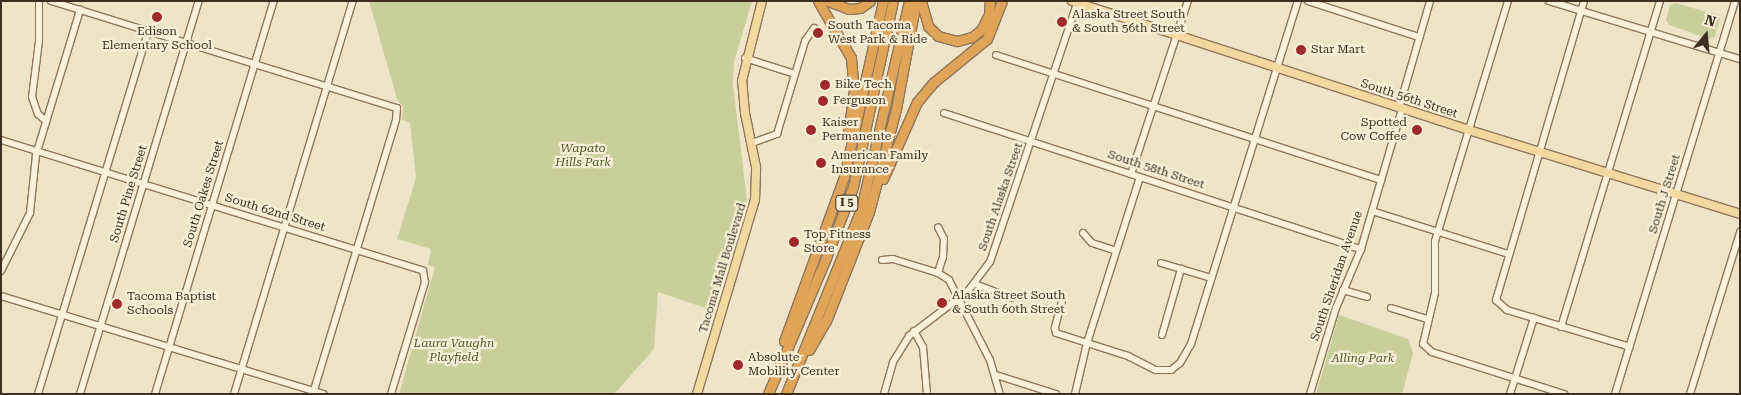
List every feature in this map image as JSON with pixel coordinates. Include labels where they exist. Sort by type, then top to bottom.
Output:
[{"type":"highway","points":[[817,1],[846,46],[854,79],[848,130],[824,238]]},
{"type":"highway","points":[[828,1],[849,9],[860,8],[870,1]]},
{"type":"highway","points":[[764,394],[824,238],[844,177],[883,1]]},
{"type":"highway","name":"I 5","points":[[768,394],[828,253],[853,187],[893,1]]},
{"type":"highway","name":"I 5","points":[[786,394],[861,209],[909,1]]},
{"type":"highway","points":[[869,212],[896,109],[916,1]]},
{"type":"highway","points":[[921,1],[928,26],[938,36],[957,41],[972,37],[981,30],[989,14],[990,1]]},
{"type":"highway","points":[[792,380],[826,321],[869,212],[917,102],[938,78],[987,38],[1002,1]]},
{"type":"main road","name":"Tacoma Mall Boulevard","points":[[698,394],[753,210],[757,176],[742,97],[745,58],[762,1]]},
{"type":"main road","name":"South 56th Street","points":[[1076,2],[1401,109],[1740,214]]},
{"type":"street","points":[[39,1],[39,40],[32,97],[38,114],[46,121]]},
{"type":"street","points":[[51,1],[397,109],[357,250],[313,392]]},
{"type":"street","name":"South Pine Street","points":[[80,394],[199,1]]},
{"type":"street","name":"South Oakes Street","points":[[155,394],[214,206],[274,1]]},
{"type":"street","points":[[234,394],[353,1]]},
{"type":"street","points":[[1131,174],[1188,1]]},
{"type":"street","points":[[1062,301],[1055,332],[1132,358],[1153,369],[1172,370],[1180,363],[1189,348],[1231,206],[1298,1]]},
{"type":"street","points":[[1308,1],[1419,37]]},
{"type":"street","name":"South Sheridan Avenue","points":[[1310,394],[1343,290],[1361,249],[1430,1]]},
{"type":"street","points":[[1508,1],[1438,232],[1433,255],[1435,293],[1423,346],[1432,352],[1564,394]]},
{"type":"street","points":[[1549,1],[1740,59]]},
{"type":"street","points":[[1584,1],[1496,300],[1504,309],[1630,347]]},
{"type":"street","points":[[1561,327],[1660,1]]},
{"type":"street","name":"South J Street","points":[[1615,394],[1735,1]]},
{"type":"street","name":"South Alaska Street","points":[[884,394],[896,357],[914,331],[959,298],[974,284],[996,249],[1076,2]]},
{"type":"street","points":[[1,272],[30,213],[37,151],[80,10]]},
{"type":"street","points":[[752,143],[777,134],[807,36],[814,28]]},
{"type":"street","points":[[38,394],[148,31]]},
{"type":"street","points":[[996,55],[1381,180]]},
{"type":"street","points":[[745,58],[795,74]]},
{"type":"street","name":"South 58th Street","points":[[944,113],[1361,249]]},
{"type":"street","name":"South 62nd Street","points":[[1,140],[357,250],[426,274],[391,394]]},
{"type":"street","points":[[1074,394],[1087,343],[1140,177]]},
{"type":"street","points":[[1372,211],[1508,254]]},
{"type":"street","points":[[938,227],[944,240],[943,257],[938,273]]},
{"type":"street","points":[[1690,394],[1740,232]]},
{"type":"street","points":[[1083,233],[1092,243],[1116,251]]},
{"type":"street","points":[[882,260],[890,258],[938,273],[948,279],[996,374],[1000,394]]},
{"type":"street","points":[[1161,262],[1211,278]]},
{"type":"street","points":[[1162,335],[1181,269]]},
{"type":"street","points":[[974,284],[1011,298]]},
{"type":"street","points":[[1343,290],[1366,297]]},
{"type":"street","points":[[1,296],[323,394]]},
{"type":"street","points":[[1391,308],[1428,320]]},
{"type":"street","points":[[1510,394],[1534,318]]},
{"type":"street","points":[[914,331],[924,346],[927,394]]},
{"type":"street","points":[[996,374],[1056,394]]},
{"type":"green space","name":"Wapato Hills Park","points":[[369,1],[752,1],[734,62],[733,85],[747,200],[714,311],[658,292],[654,349],[617,391],[610,394],[399,394],[435,267],[428,265],[431,249],[397,239],[416,178],[410,123],[402,120],[403,107],[397,99]]},
{"type":"green space","points":[[1675,3],[1718,15],[1720,18],[1715,37],[1709,39],[1669,25],[1666,20],[1670,5]]},
{"type":"green space","name":"Alling Park","points":[[1339,315],[1408,339],[1413,353],[1402,394],[1316,394]]},
{"type":"place","name":"Edison Elementary School","points":[[157,17]]},
{"type":"place","name":"Alaska Street South & South 56th Street","points":[[1062,22]]},
{"type":"place","name":"South Tacoma West Park & Ride","points":[[818,33]]},
{"type":"place","name":"Star Mart","points":[[1301,50]]},
{"type":"place","name":"Bike Tech","points":[[825,85]]},
{"type":"place","name":"Ferguson","points":[[823,101]]},
{"type":"place","name":"Kaiser Permanente","points":[[811,130]]},
{"type":"place","name":"Spotted Cow Coffee","points":[[1417,130]]},
{"type":"place","name":"American Family Insurance","points":[[821,163]]},
{"type":"place","name":"Top Fitness Store","points":[[794,242]]},
{"type":"place","name":"Alaska Street South & South 60th Street","points":[[942,303]]},
{"type":"place","name":"Tacoma Baptist Schools","points":[[117,304]]},
{"type":"place","name":"Absolute Mobility Center","points":[[738,365]]},
{"type":"park label","name":"Laura Vaughn Playfield","points":[[454,351]]}]
